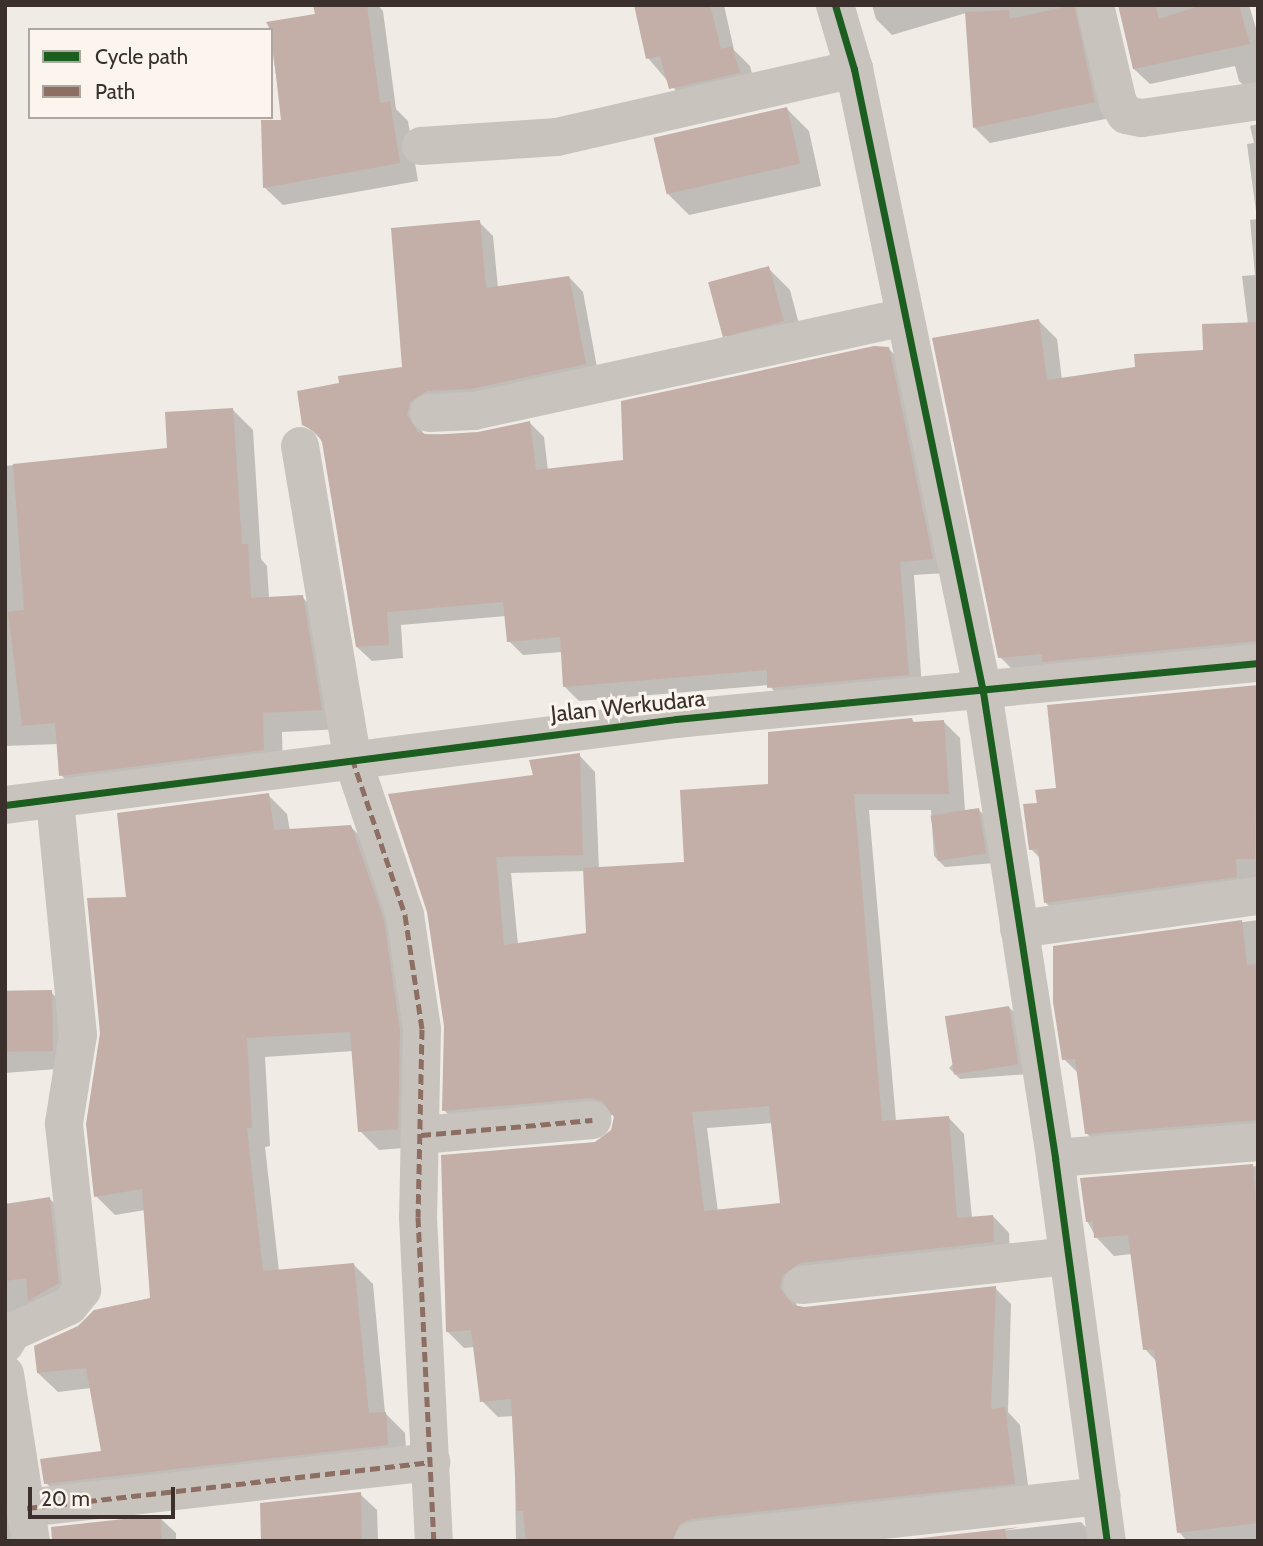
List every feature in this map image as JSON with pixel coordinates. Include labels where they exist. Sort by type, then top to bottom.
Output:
[{"type":"street","points":[[835,5],[854,69],[982,692],[1055,1158],[1107,1541]]},
{"type":"street","points":[[1095,5],[1118,103],[1126,115],[1142,118],[1258,101]]},
{"type":"street","points":[[421,146],[557,137],[854,69]]},
{"type":"street","points":[[429,413],[474,411],[905,317]]},
{"type":"street","points":[[300,446],[352,758],[405,915],[422,1029],[422,1347],[434,1541]]},
{"type":"street","name":"Jalan Werkudara","points":[[5,805],[352,758],[676,719],[982,692],[1258,663]]},
{"type":"street","points":[[5,1344],[12,1332],[69,1306],[82,1290],[64,1123],[78,1035],[55,799]]},
{"type":"street","points":[[1019,929],[1258,896]]},
{"type":"street","points":[[421,1135],[592,1120]]},
{"type":"street","points":[[1055,1158],[1258,1142]]},
{"type":"street","points":[[802,1285],[1067,1256]]},
{"type":"street","points":[[5,1374],[29,1524],[431,1462]]},
{"type":"street","points":[[693,1541],[1102,1496]]},
{"type":"building","points":[[313,5],[367,5],[380,103],[390,101],[400,163],[263,188],[261,120],[281,120],[273,28],[270,28],[266,22],[315,14]]},
{"type":"building","points":[[634,5],[710,5],[721,49],[732,46],[740,73],[669,89],[660,56],[646,59]]},
{"type":"building","points":[[1074,5],[1095,102],[973,128],[965,12],[1009,10],[1010,19]]},
{"type":"building","points":[[1118,5],[1156,5],[1159,19],[1202,5],[1239,5],[1250,44],[1133,69]]},
{"type":"building","points":[[787,107],[800,164],[667,194],[654,138]]},
{"type":"building","points":[[480,220],[486,288],[569,276],[586,364],[471,389],[427,391],[410,402],[407,415],[418,432],[430,435],[478,432],[530,421],[536,470],[623,460],[621,401],[874,346],[889,347],[933,559],[900,562],[909,675],[767,688],[767,670],[563,687],[560,637],[507,642],[503,602],[387,612],[389,645],[356,647],[322,442],[316,432],[302,425],[297,391],[339,383],[338,376],[402,367],[391,228]]},
{"type":"building","points":[[769,266],[784,321],[723,337],[708,282]]},
{"type":"building","points":[[1039,319],[1047,380],[1135,367],[1134,354],[1203,350],[1202,324],[1258,322],[1258,641],[1042,662],[1042,654],[998,658],[932,338]]},
{"type":"building","points":[[233,408],[242,544],[248,544],[251,598],[303,595],[322,710],[263,713],[264,750],[59,776],[55,723],[22,726],[8,612],[24,610],[13,464],[167,448],[165,412]]},
{"type":"building","points":[[1258,685],[1255,859],[1236,859],[1237,877],[1044,903],[1038,849],[1029,850],[1023,804],[1037,803],[1035,790],[1056,788],[1047,705]]},
{"type":"building","points":[[912,718],[913,722],[944,720],[949,794],[854,794],[882,1121],[949,1116],[957,1218],[993,1215],[994,1242],[800,1263],[782,1276],[780,1288],[793,1305],[804,1307],[996,1286],[991,1409],[1005,1407],[1015,1484],[691,1519],[680,1524],[672,1541],[526,1541],[523,1511],[517,1511],[511,1399],[480,1402],[471,1330],[446,1332],[441,1155],[595,1142],[611,1130],[614,1117],[602,1101],[591,1098],[442,1111],[444,1026],[427,912],[388,794],[533,775],[529,760],[580,753],[583,855],[496,857],[504,945],[586,933],[583,868],[684,862],[680,790],[768,784],[768,732]],"holes":[[[769,1106],[780,1203],[704,1211],[692,1112]]]},
{"type":"building","points":[[269,793],[274,830],[351,825],[384,920],[400,1030],[398,1129],[358,1132],[350,1032],[247,1038],[252,1128],[247,1128],[263,1271],[354,1263],[369,1413],[386,1412],[388,1445],[44,1484],[40,1459],[101,1451],[86,1368],[37,1373],[34,1346],[78,1326],[94,1310],[150,1298],[142,1189],[94,1197],[86,1124],[100,1033],[87,898],[126,897],[117,813]]},
{"type":"building","points":[[979,808],[986,853],[938,861],[931,816]]},
{"type":"building","points":[[1242,920],[1247,965],[1258,964],[1258,1120],[1085,1134],[1075,1059],[1062,1060],[1053,1002],[1053,946]]},
{"type":"building","points":[[52,990],[53,1051],[6,1052],[5,991]]},
{"type":"building","points":[[1009,1006],[1018,1064],[954,1074],[945,1016]]},
{"type":"building","points":[[1253,1164],[1258,1230],[1258,1523],[1177,1533],[1154,1349],[1143,1350],[1128,1235],[1094,1238],[1093,1221],[1086,1222],[1080,1178]]},
{"type":"building","points":[[50,1197],[59,1283],[28,1301],[26,1278],[5,1281],[5,1204]]},
{"type":"building","points":[[361,1492],[362,1541],[261,1541],[260,1503]]},
{"type":"building","points":[[160,1515],[162,1541],[52,1541],[51,1527]]},
{"type":"building","points":[[1020,1527],[1005,1530],[1007,1541],[895,1541]]},
{"type":"marked path","points":[[352,758],[405,915],[422,1029],[418,1217],[434,1541]]},
{"type":"marked path","points":[[421,1135],[592,1120]]},
{"type":"marked path","points":[[27,1508],[431,1462]]},
{"type":"cycle path","points":[[835,5],[854,69],[983,692],[1055,1158],[1107,1541]]},
{"type":"cycle path","points":[[5,805],[676,719],[1258,663]]}]
